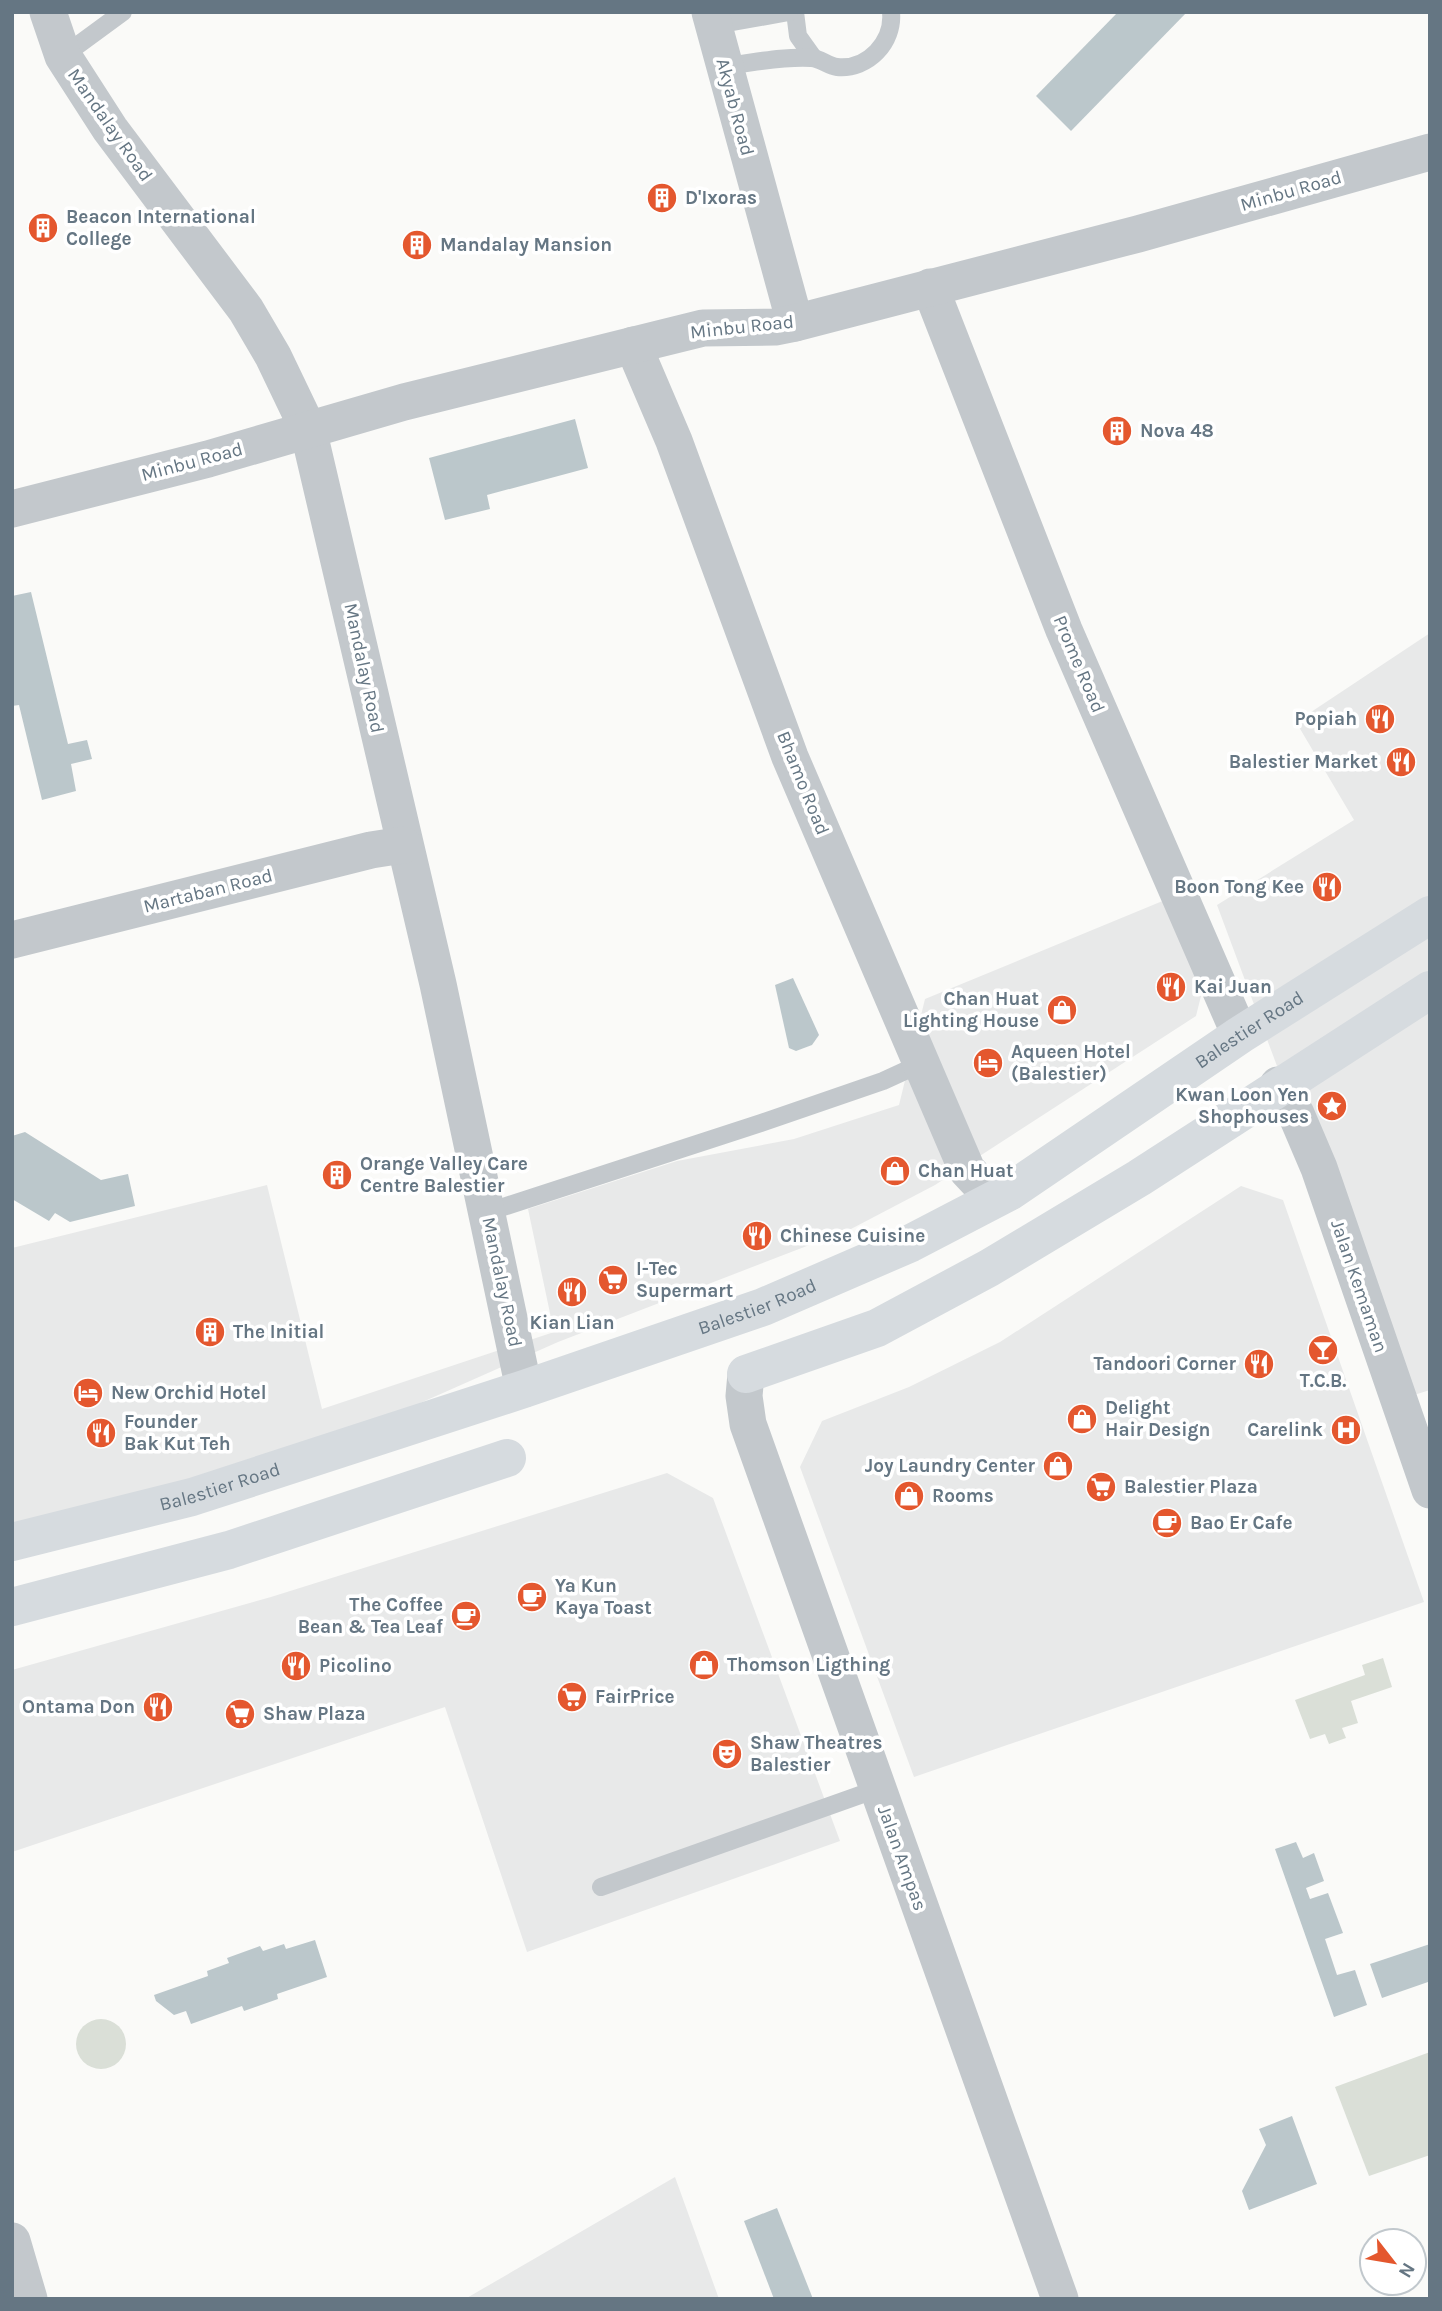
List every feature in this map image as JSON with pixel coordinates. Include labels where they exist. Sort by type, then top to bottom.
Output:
[{"type":"main road","name":"Balestier Road","points":[[12,1542],[192,1497],[524,1389],[763,1307],[911,1243],[1009,1192],[1240,1035],[1430,915]]},
{"type":"main road","points":[[746,1374],[877,1328],[978,1275],[1139,1178],[1278,1085],[1430,990]]},
{"type":"main road","points":[[12,1607],[229,1550],[507,1458]]},
{"type":"street","name":"Mandalay Road","points":[[48,12],[62,56],[110,129],[246,310],[273,356],[308,429],[364,656],[403,845],[438,984],[524,1389]]},
{"type":"street","name":"Akyab Road","points":[[713,18],[723,66],[794,323]]},
{"type":"street","name":"Minbu Road","points":[[12,509],[308,429],[703,328],[775,327],[794,323],[1138,234],[1430,152]]},
{"type":"street","name":"Prome Road","points":[[930,287],[1064,629],[1240,1035]]},
{"type":"street","name":"Bhamo Road","points":[[633,345],[674,441],[790,757],[967,1170],[982,1186],[1009,1192]]},
{"type":"street","name":"Martaban Road","points":[[12,940],[371,850],[403,845]]},
{"type":"street","name":"Jalan Kemaman","points":[[1278,1085],[1296,1114],[1319,1168],[1430,1490]]},
{"type":"street","name":"Jalan Ampas","points":[[746,1374],[744,1396],[748,1424],[1060,2299]]},
{"type":"street","points":[[12,2241],[29,2299]]},
{"type":"lane","points":[[62,56],[122,12]]},
{"type":"lane","points":[[713,18],[792,12],[798,36],[814,57]]},
{"type":"lane","points":[[723,66],[814,57],[837,67],[862,63],[883,48],[892,25],[891,12]]},
{"type":"lane","points":[[488,1212],[761,1123],[883,1081],[920,1064]]},
{"type":"lane","points":[[601,1888],[877,1789]]},
{"type":"shaded area","points":[[1118,12],[1187,12],[1071,131],[1036,96]]},
{"type":"shaded area","points":[[575,419],[588,468],[487,495],[490,509],[445,520],[429,458]]},
{"type":"shaded area","points":[[31,592],[68,744],[87,740],[92,759],[71,764],[76,791],[42,800],[19,705],[12,706],[12,596]]},
{"type":"shaded area","points":[[1430,633],[1430,1390],[1401,1399],[1217,905],[1354,820],[1296,722]]},
{"type":"shaded area","points":[[1165,900],[1203,988],[1196,1016],[935,1185],[851,1229],[558,1342],[330,1443],[12,1537],[12,1248],[267,1185],[322,1409],[554,1332],[528,1209],[677,1161],[794,1139],[899,1105],[925,999]]},
{"type":"shaded area","points":[[793,978],[819,1035],[812,1045],[796,1051],[789,1048],[775,985]]},
{"type":"shaded area","points":[[25,1132],[101,1180],[128,1174],[135,1206],[70,1222],[55,1213],[49,1221],[12,1199],[12,1136]]},
{"type":"shaded area","points":[[1241,1186],[1283,1200],[1424,1602],[914,1777],[800,1467],[822,1421],[909,1387],[1000,1342]]},
{"type":"shaded area","name":"Shaw Plaza","points":[[667,1473],[713,1498],[840,1841],[527,1952],[445,1707],[12,1852],[12,1670],[271,1597]]},
{"type":"shaded area","points":[[1383,1658],[1392,1687],[1351,1701],[1358,1723],[1342,1728],[1346,1738],[1329,1744],[1325,1734],[1310,1739],[1295,1700],[1365,1675],[1362,1665]]},
{"type":"shaded area","points":[[1296,1842],[1303,1858],[1314,1853],[1324,1881],[1306,1888],[1310,1899],[1328,1893],[1343,1933],[1325,1939],[1337,1975],[1355,1970],[1367,2005],[1334,2017],[1275,1849]]},
{"type":"shaded area","points":[[315,1940],[327,1977],[277,1994],[278,1999],[244,2011],[242,2006],[191,2024],[186,2011],[174,2015],[156,2001],[154,1995],[208,1976],[207,1971],[229,1963],[227,1958],[260,1946],[263,1951],[284,1944],[286,1949]]},
{"type":"shaded area","points":[[1430,1944],[1430,1984],[1428,1982],[1382,1998],[1370,1964]]},
{"type":"shaded area","points":[[101,2019],[119,2026],[126,2044],[119,2062],[101,2069],[83,2062],[76,2044],[83,2026]]},
{"type":"shaded area","points":[[1430,2052],[1430,2155],[1369,2176],[1335,2087]]},
{"type":"shaded area","points":[[1292,2116],[1317,2184],[1249,2210],[1242,2191],[1266,2145],[1259,2129]]},
{"type":"shaded area","points":[[675,2177],[719,2299],[465,2299],[577,2234]]},
{"type":"shaded area","points":[[777,2208],[813,2299],[774,2299],[744,2221]]},
{"type":"place","name":"D'Ixoras","points":[[662,198]]},
{"type":"place","name":"Beacon International College","points":[[43,228]]},
{"type":"place","name":"Mandalay Mansion","points":[[417,245]]},
{"type":"place","name":"Nova 48","points":[[1117,431]]},
{"type":"place","name":"Popiah","points":[[1380,719]]},
{"type":"place","name":"Balestier Market","points":[[1401,762]]},
{"type":"place","name":"Boon Tong Kee","points":[[1327,887]]},
{"type":"place","name":"Kai Juan","points":[[1171,987]]},
{"type":"place","name":"Chan Huat Lighting House","points":[[1062,1010]]},
{"type":"place","name":"Aqueen Hotel (Balestier)","points":[[988,1063]]},
{"type":"place","name":"Kwan Loon Yen Shophouses","points":[[1332,1106]]},
{"type":"place","name":"Chan Huat","points":[[895,1171]]},
{"type":"place","name":"Orange Valley Care Centre Balestier","points":[[337,1175]]},
{"type":"place","name":"Chinese Cuisine","points":[[757,1236]]},
{"type":"place","name":"I-Tec Supermart","points":[[613,1280]]},
{"type":"place","name":"Kian Lian","points":[[572,1292]]},
{"type":"place","name":"The Initial","points":[[210,1332]]},
{"type":"place","name":"T.C.B.","points":[[1323,1350]]},
{"type":"place","name":"Tandoori Corner","points":[[1259,1364]]},
{"type":"place","name":"New Orchid Hotel","points":[[88,1393]]},
{"type":"place","name":"Delight Hair Design","points":[[1082,1419]]},
{"type":"place","name":"Carelink","points":[[1346,1430]]},
{"type":"place","name":"Founder Bak Kut Teh","points":[[101,1433]]},
{"type":"place","name":"Joy Laundry Center","points":[[1058,1466]]},
{"type":"place","name":"Balestier Plaza","points":[[1101,1487]]},
{"type":"place","name":"Rooms","points":[[909,1496]]},
{"type":"place","name":"Bao Er Cafe","points":[[1167,1523]]},
{"type":"place","name":"Ya Kun Kaya Toast","points":[[532,1597]]},
{"type":"place","name":"The Coffee Bean & Tea Leaf","points":[[466,1616]]},
{"type":"place","name":"Thomson Ligthing","points":[[704,1665]]},
{"type":"place","name":"Picolino","points":[[296,1666]]},
{"type":"place","name":"FairPrice","points":[[572,1697]]},
{"type":"place","name":"Ontama Don","points":[[158,1707]]},
{"type":"place","name":"Shaw Plaza","points":[[240,1714]]},
{"type":"place","name":"Shaw Theatres Balestier","points":[[727,1754]]}]
